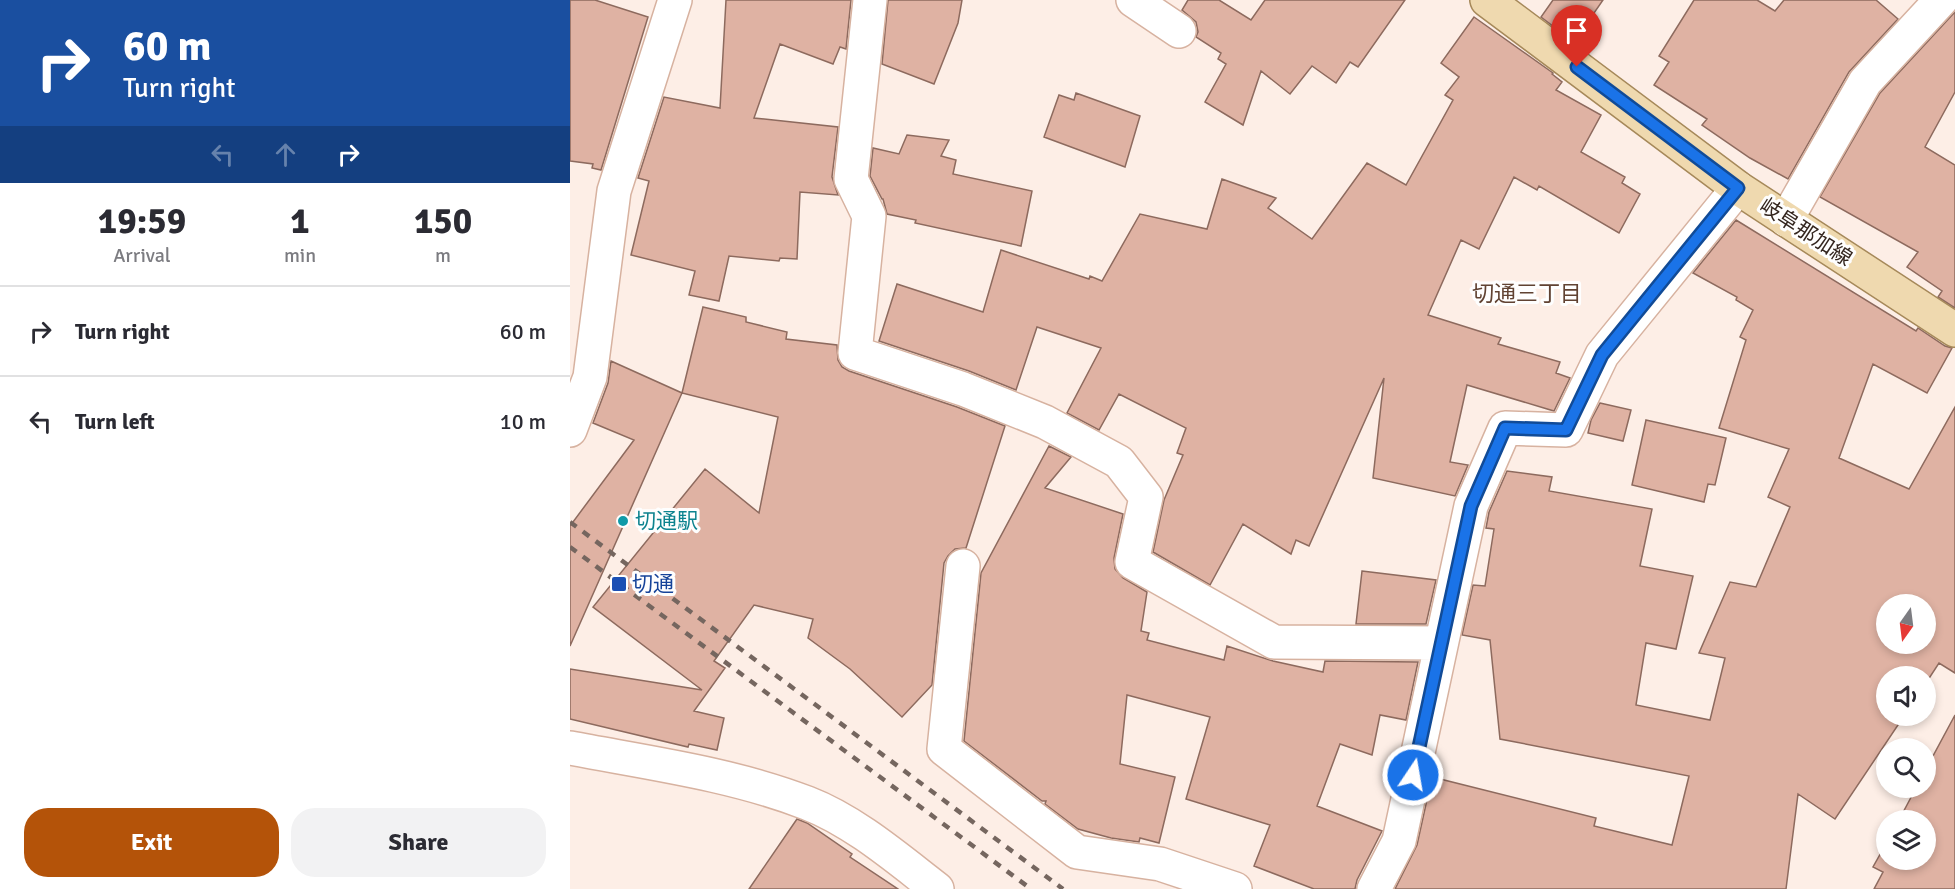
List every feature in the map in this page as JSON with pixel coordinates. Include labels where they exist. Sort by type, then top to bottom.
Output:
[{"type":"main road","name":"岐阜那加線","points":[[1487,0],[1738,188],[1955,330]]},
{"type":"street","points":[[870,0],[851,179],[868,216],[855,353],[963,389],[1045,422],[1119,462],[1146,497],[1132,562],[1274,642],[1441,643]]},
{"type":"street","points":[[1133,0],[1179,31]]},
{"type":"street","points":[[1786,220],[1865,82],[1941,0]]},
{"type":"street","points":[[570,430],[590,377],[614,191],[673,1]]},
{"type":"street","points":[[1374,889],[1399,841],[1471,506],[1505,428],[1566,430],[1602,355],[1738,188]]},
{"type":"street","points":[[963,566],[944,749],[1077,852],[1160,864],[1235,889]]},
{"type":"street","points":[[570,748],[726,778],[808,803],[861,831],[938,889]]},
{"type":"building","points":[[570,0],[595,0],[648,17],[601,170],[592,168],[593,164],[570,161]]},
{"type":"building","points":[[726,0],[851,0],[846,49],[840,47],[833,64],[780,44],[754,118],[838,127],[832,177],[838,195],[800,192],[797,259],[780,258],[779,261],[729,256],[719,301],[689,295],[695,271],[631,255],[649,181],[638,178],[664,97],[720,108]]},
{"type":"building","points":[[888,0],[962,0],[958,23],[934,84],[882,64]]},
{"type":"building","points":[[1188,0],[1219,0],[1251,20],[1265,0],[1405,0],[1358,67],[1350,62],[1336,83],[1312,66],[1290,94],[1261,71],[1243,125],[1205,102],[1226,64],[1218,59],[1221,53],[1196,37],[1198,32],[1196,22],[1182,10]]},
{"type":"building","points":[[1553,0],[1603,0],[1574,42],[1541,17]]},
{"type":"building","points":[[1694,0],[1757,0],[1775,11],[1784,0],[1876,0],[1898,19],[1849,72],[1788,179],[1750,158],[1702,125],[1707,119],[1654,85],[1669,62],[1659,56]]},
{"type":"building","points":[[1955,12],[1955,92],[1925,147],[1955,165],[1955,308],[1938,297],[1942,291],[1907,267],[1918,252],[1820,197],[1880,93]]},
{"type":"building","points":[[1474,17],[1553,73],[1562,82],[1556,90],[1601,115],[1581,152],[1625,177],[1622,183],[1640,194],[1619,233],[1539,186],[1537,190],[1514,177],[1479,249],[1461,240],[1428,315],[1501,338],[1498,344],[1560,362],[1556,373],[1570,378],[1554,411],[1467,385],[1450,462],[1468,465],[1455,496],[1373,478],[1384,378],[1309,546],[1296,540],[1291,554],[1243,524],[1210,585],[1153,552],[1164,500],[1183,455],[1177,453],[1186,428],[1119,394],[1099,430],[1067,413],[1101,348],[1037,327],[1016,390],[969,371],[879,341],[897,284],[983,312],[1001,250],[1089,279],[1090,276],[1102,281],[1140,214],[1207,229],[1222,179],[1276,198],[1268,208],[1312,239],[1367,163],[1406,185],[1453,100],[1445,95],[1459,77],[1441,63]]},
{"type":"building","points":[[1076,93],[1140,116],[1125,167],[1044,137],[1059,95],[1074,100]]},
{"type":"building","points":[[907,135],[949,140],[941,156],[956,160],[953,174],[1032,191],[1021,246],[915,223],[916,220],[887,214],[883,199],[870,176],[873,148],[899,154]]},
{"type":"building","points":[[1736,220],[1916,331],[1918,328],[1945,346],[1952,348],[1927,393],[1873,364],[1839,458],[1909,489],[1955,407],[1955,673],[1939,663],[1936,668],[1876,666],[1876,726],[1897,726],[1889,738],[1876,738],[1876,758],[1835,819],[1798,794],[1786,889],[1395,889],[1417,845],[1432,777],[1596,818],[1594,826],[1672,845],[1689,776],[1500,739],[1490,640],[1462,635],[1473,585],[1485,586],[1494,529],[1486,528],[1489,512],[1507,471],[1552,477],[1549,491],[1652,509],[1640,566],[1693,576],[1676,649],[1646,643],[1636,705],[1710,720],[1725,658],[1699,653],[1730,582],[1756,587],[1790,507],[1768,497],[1789,449],[1719,428],[1746,340],[1740,337],[1753,310],[1736,300],[1737,297],[1693,273]]},
{"type":"building","points":[[703,307],[746,317],[746,322],[787,332],[786,339],[837,345],[838,360],[842,367],[849,371],[957,407],[1005,426],[966,548],[955,549],[944,563],[932,685],[902,717],[850,669],[808,638],[813,619],[754,605],[714,661],[725,668],[694,711],[724,718],[717,750],[689,744],[688,747],[570,719],[570,669],[702,690],[593,607],[705,469],[759,513],[778,417],[682,393]]},
{"type":"building","points":[[611,361],[682,393],[570,646],[570,526],[634,440],[593,423],[608,383]]},
{"type":"building","points":[[1600,403],[1631,410],[1623,441],[1588,433],[1591,420]]},
{"type":"building","points":[[1646,420],[1726,438],[1715,485],[1708,484],[1704,502],[1632,485]]},
{"type":"building","points":[[1049,446],[1071,457],[1045,488],[1123,514],[1114,558],[1115,569],[1123,578],[1147,592],[1141,631],[1149,633],[1147,640],[1224,660],[1227,646],[1273,661],[1323,672],[1325,661],[1418,662],[1406,720],[1380,715],[1372,755],[1340,744],[1317,806],[1382,831],[1357,880],[1355,889],[1314,889],[1254,866],[1270,825],[1186,799],[1210,717],[1127,695],[1120,764],[1175,777],[1159,843],[1140,838],[1139,842],[1111,838],[1078,829],[1045,804],[1046,801],[1042,801],[964,741],[981,573]]},
{"type":"building","points":[[1362,571],[1436,580],[1426,624],[1356,624]]},
{"type":"building","points":[[1955,715],[1955,889],[1874,889],[1883,872],[1879,870],[1936,870],[1936,810],[1904,810],[1911,798],[1936,798],[1936,750]]},
{"type":"building","points":[[797,819],[807,823],[852,854],[850,857],[898,889],[749,889]]},
{"type":"railway","points":[[570,522],[1063,889]]},
{"type":"railway","points":[[570,547],[1031,889]]},
{"type":"place","name":"切通駅","points":[[623,521]]},
{"type":"place","name":"切通","points":[[619,584]]},
{"type":"district","name":"切通三丁目","points":[[1527,293]]},
{"type":"route","points":[[1413,775],[1471,506],[1505,428],[1566,430],[1602,355],[1738,188],[1577,67]]}]
